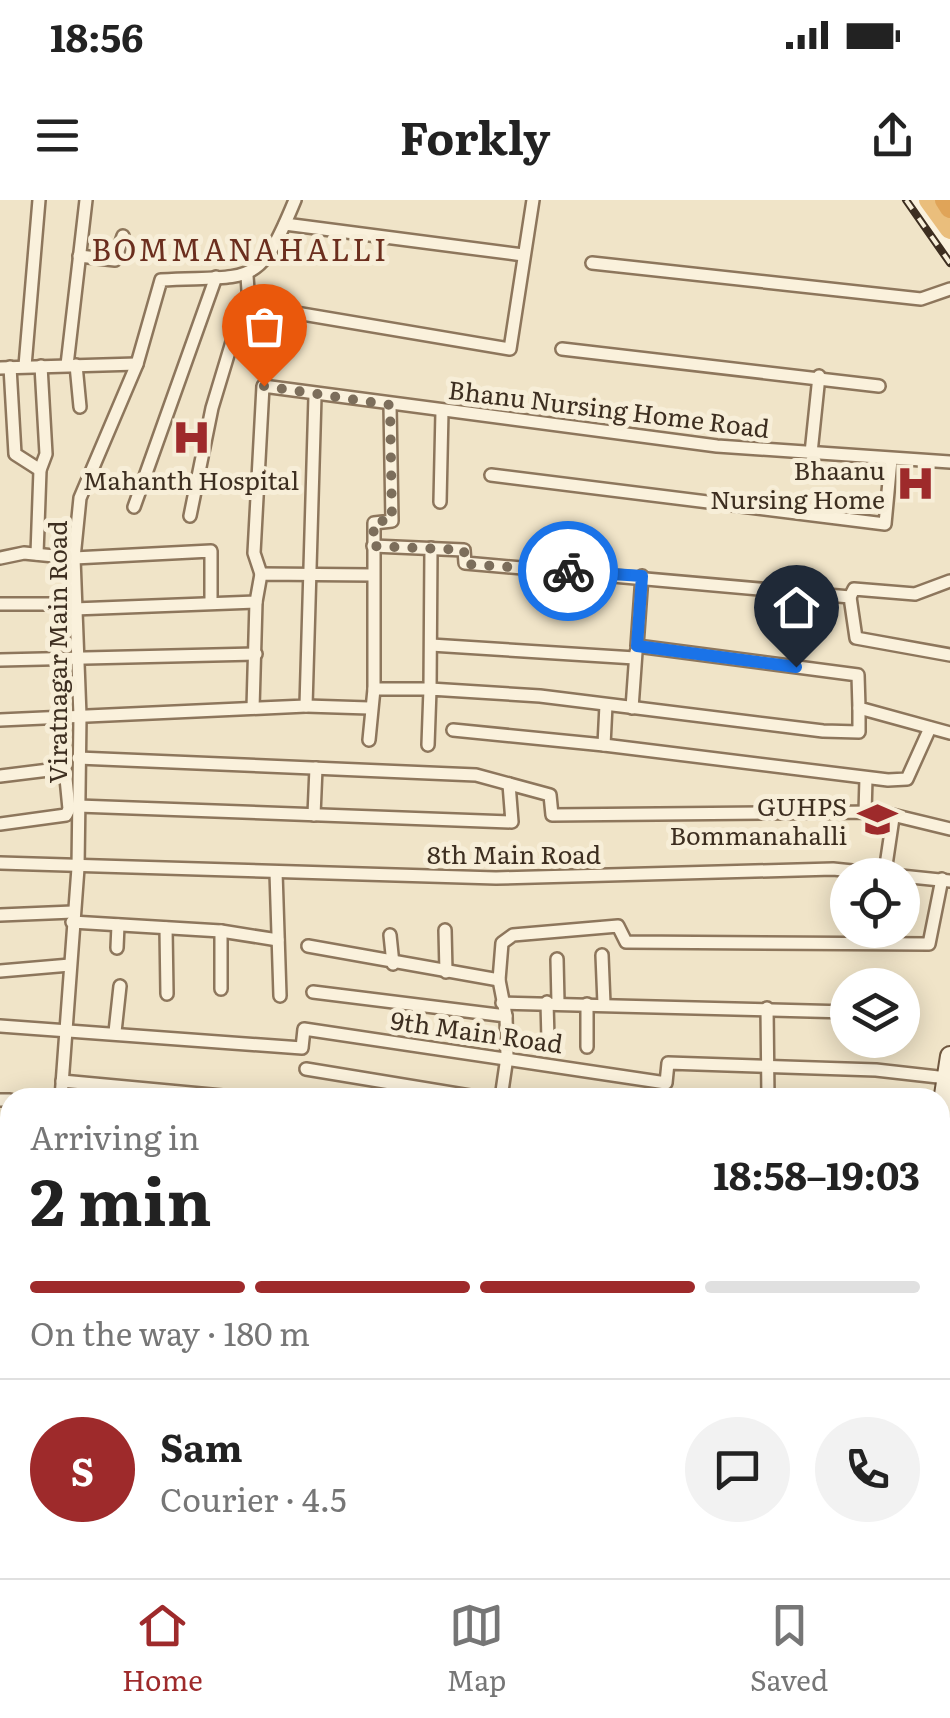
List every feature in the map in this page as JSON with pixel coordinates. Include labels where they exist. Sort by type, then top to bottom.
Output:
[{"type":"highway","points":[[929,200],[950,230]]},
{"type":"highway","points":[[945,200],[950,208]]},
{"type":"main road","points":[[945,1088],[950,1056]]},
{"type":"street","points":[[25,366],[39,200]]},
{"type":"street","points":[[80,407],[72,365],[86,200]]},
{"type":"street","points":[[249,305],[246,276],[273,255],[295,200]]},
{"type":"street","points":[[249,305],[510,349],[533,200]]},
{"type":"street","points":[[914,200],[950,248]]},
{"type":"street","points":[[286,224],[522,255]]},
{"type":"street","points":[[79,256],[115,260],[124,236]]},
{"type":"street","points":[[592,262],[920,300],[950,288]]},
{"type":"street","name":"Viratnagar Main Road","points":[[62,1088],[78,868],[75,797],[80,716],[74,558],[80,498],[137,364],[161,280],[246,276]]},
{"type":"street","points":[[134,506],[216,277]]},
{"type":"street","points":[[190,516],[212,408],[241,312],[249,305]]},
{"type":"street","points":[[562,349],[880,386]]},
{"type":"street","points":[[40,470],[15,454],[5,368],[137,364]]},
{"type":"street","points":[[36,554],[40,470],[46,454],[40,366]]},
{"type":"street","points":[[811,454],[819,376]]},
{"type":"street","name":"Bhanu Nursing Home Road","points":[[261,574],[254,553],[264,386],[314,396],[717,446],[950,462]]},
{"type":"street","points":[[306,706],[314,396]]},
{"type":"street","points":[[369,740],[368,708],[374,688],[374,522],[392,520],[390,405]]},
{"type":"street","points":[[440,502],[442,411]]},
{"type":"street","points":[[491,475],[885,524],[890,460]]},
{"type":"street","points":[[373,546],[464,550],[465,564],[642,576],[850,598]]},
{"type":"street","points":[[428,745],[431,548]]},
{"type":"street","points":[[0,558],[211,551],[211,602]]},
{"type":"street","points":[[254,708],[256,602],[261,574],[373,575]]},
{"type":"street","points":[[632,708],[642,576]]},
{"type":"street","points":[[950,581],[915,594],[854,589],[850,598],[856,638],[950,655]]},
{"type":"street","points":[[0,604],[256,602]]},
{"type":"street","points":[[374,688],[606,704],[859,732],[858,676],[636,652],[430,645]]},
{"type":"street","points":[[0,660],[256,654]]},
{"type":"street","points":[[604,745],[606,704]]},
{"type":"street","points":[[0,720],[306,706],[368,708]]},
{"type":"street","points":[[859,708],[918,721],[950,733]]},
{"type":"street","points":[[453,730],[866,778],[907,779],[930,728]]},
{"type":"street","points":[[78,758],[476,775],[550,795],[552,816],[865,812],[950,829]]},
{"type":"street","points":[[0,776],[65,768],[75,797],[66,816],[0,824]]},
{"type":"street","points":[[314,814],[316,768]]},
{"type":"street","points":[[865,812],[866,778]]},
{"type":"street","points":[[75,797],[314,814],[512,822],[509,784]]},
{"type":"street","points":[[887,858],[893,818]]},
{"type":"street","name":"8th Main Road","points":[[0,864],[496,878],[830,869]]},
{"type":"street","points":[[276,872],[280,996]]},
{"type":"street","name":"8th Main Road","points":[[920,877],[946,880]]},
{"type":"street","points":[[502,1088],[507,1057],[499,980],[502,944],[513,935],[618,926],[626,942],[930,944],[946,880]]},
{"type":"street","points":[[0,915],[73,917],[278,940]]},
{"type":"street","points":[[117,948],[118,925]]},
{"type":"street","points":[[166,928],[167,994]]},
{"type":"street","points":[[445,930],[446,972]]},
{"type":"street","points":[[220,989],[221,931]]},
{"type":"street","points":[[390,935],[394,964]]},
{"type":"street","points":[[308,946],[499,980]]},
{"type":"street","points":[[602,955],[604,1004]]},
{"type":"street","points":[[548,1040],[557,959]]},
{"type":"street","points":[[0,971],[70,965]]},
{"type":"street","points":[[116,1032],[120,986]]},
{"type":"street","points":[[314,992],[504,1009],[552,1003],[830,1011]]},
{"type":"street","points":[[586,1004],[587,1046]]},
{"type":"street","points":[[767,1008],[768,1088]]},
{"type":"street","name":"9th Main Road","points":[[0,1026],[302,1048],[304,1029],[666,1083],[668,1063],[876,1070],[947,1078]]},
{"type":"street","points":[[306,1069],[421,1088]]},
{"type":"street","points":[[62,1080],[143,1088]]},
{"type":"railway","points":[[906,200],[950,263]]},
{"type":"way so far","points":[[264,386],[390,405],[392,520],[374,522],[373,546],[464,550],[465,564],[568,571]]},
{"type":"place","name":"Mahanth Hospital","points":[[191,438]]},
{"type":"place","name":"Bhaanu Nursing Home","points":[[915,483]]},
{"type":"place","name":"GUHPS Bommanahalli","points":[[877,819]]},
{"type":"district","name":"BOMMANAHALLI","points":[[240,248]]},
{"type":"route","points":[[568,571],[642,576],[637,646],[796,667]]}]
